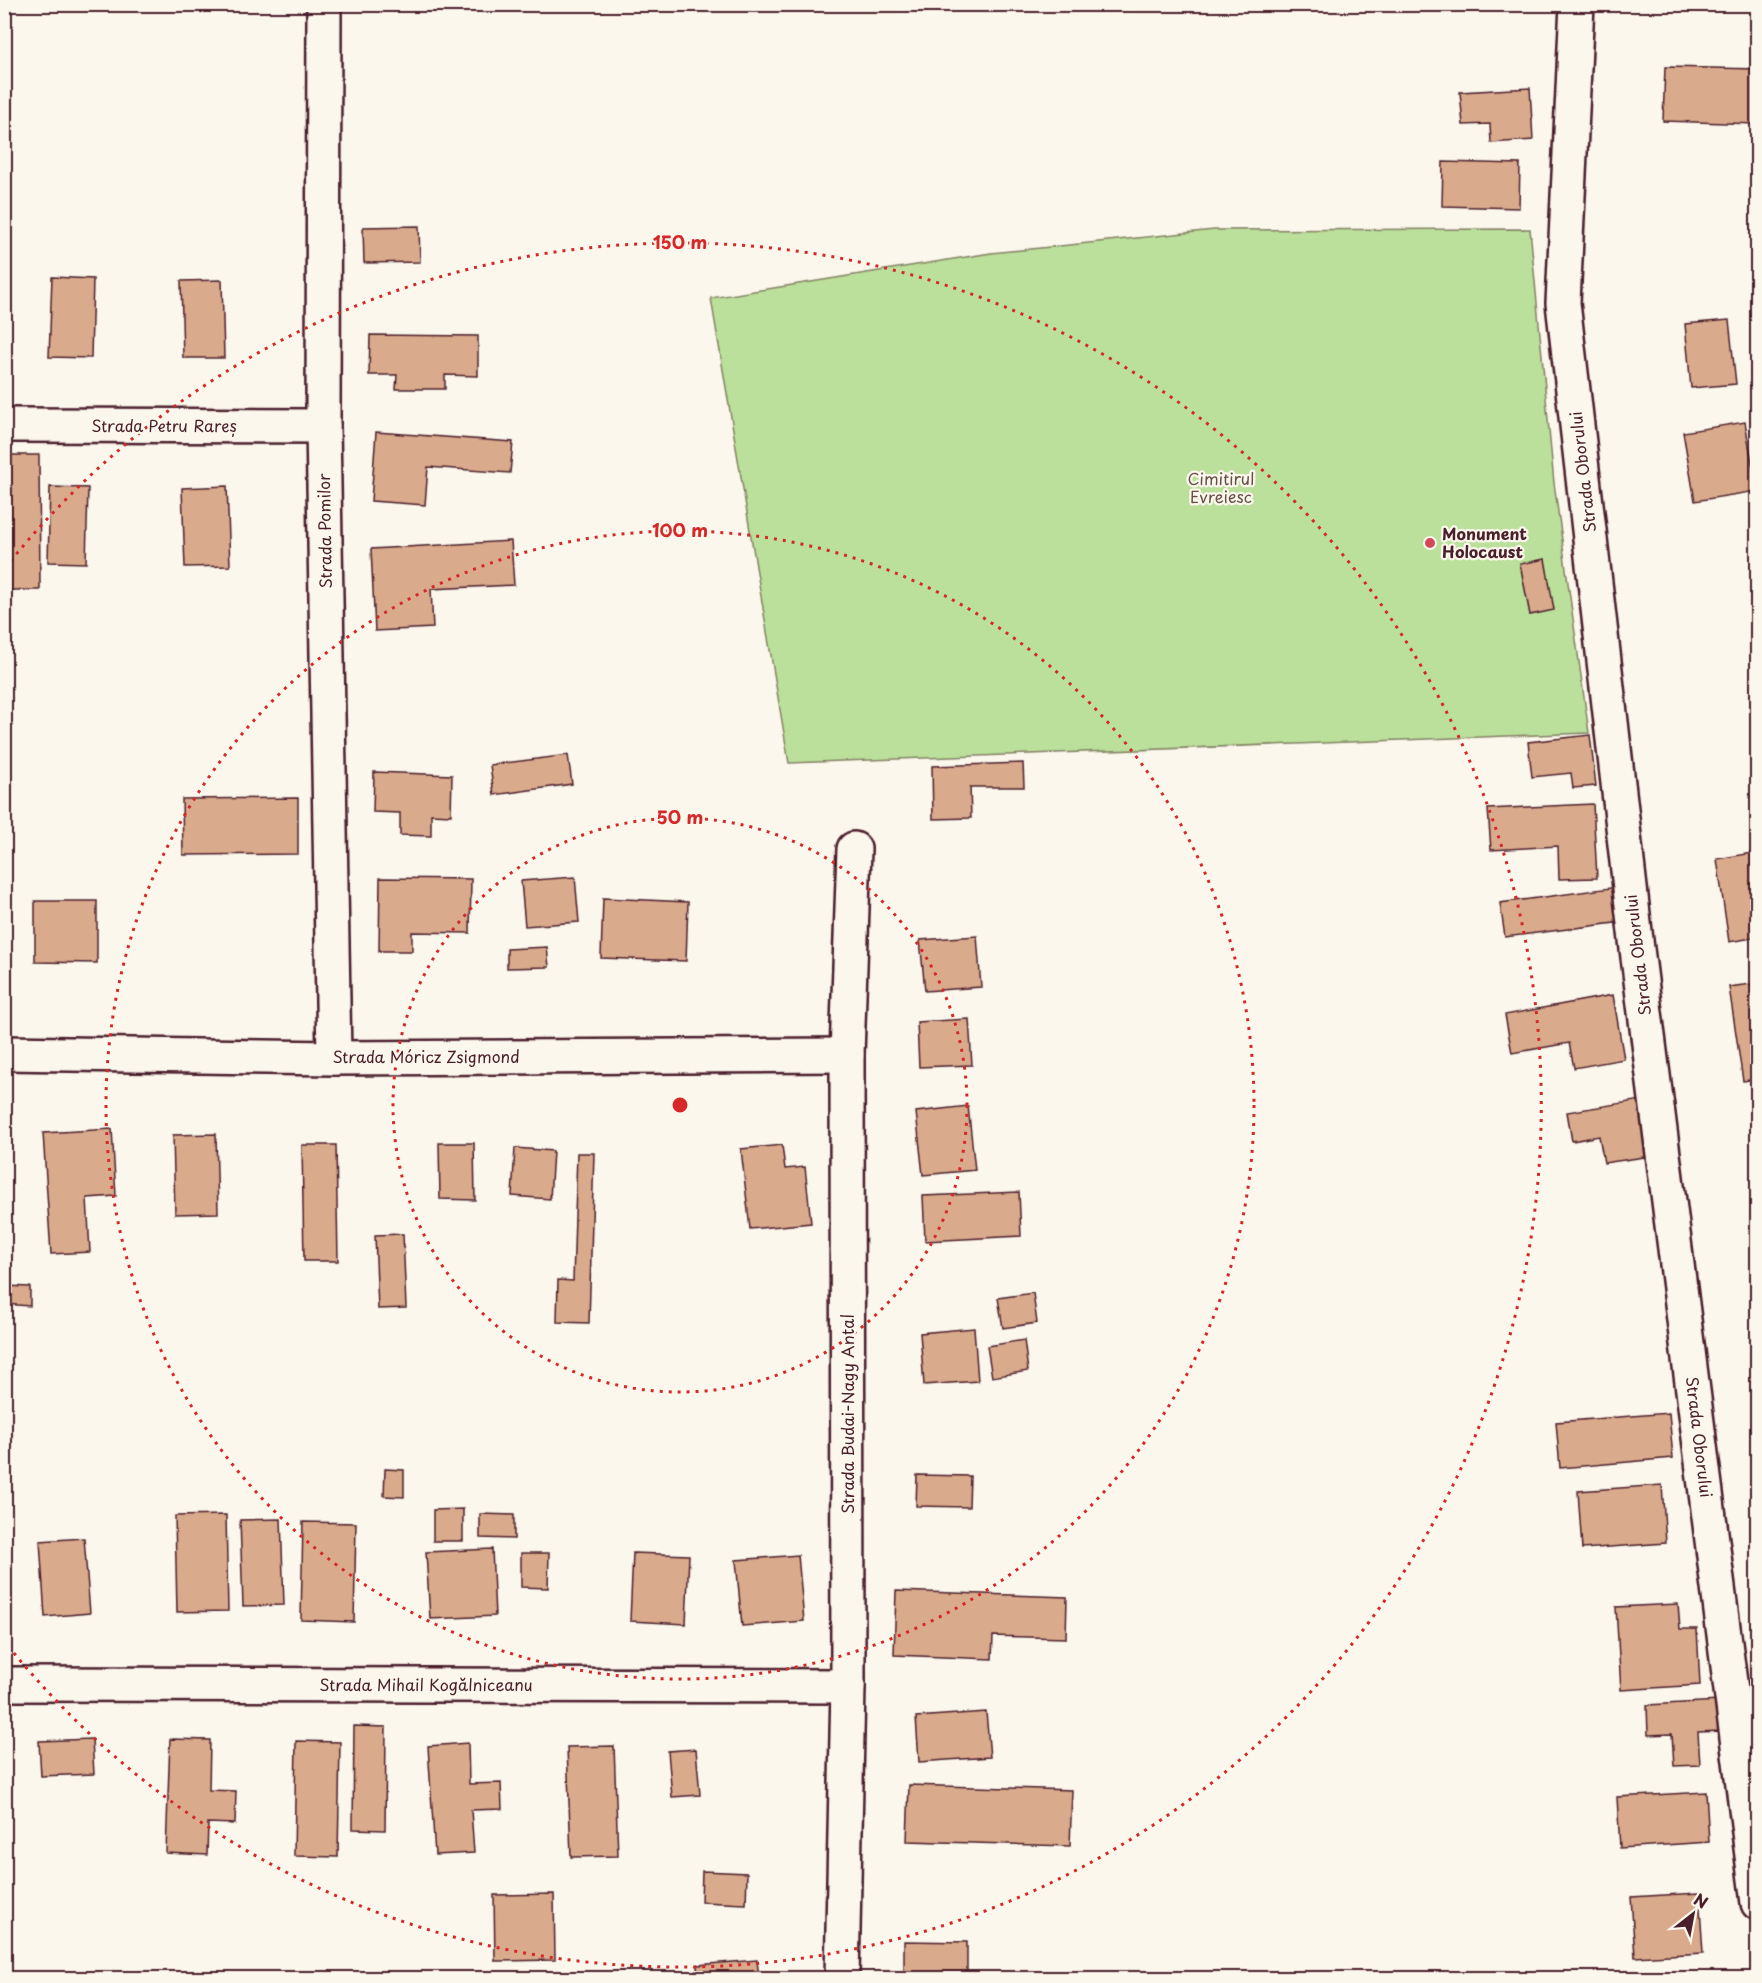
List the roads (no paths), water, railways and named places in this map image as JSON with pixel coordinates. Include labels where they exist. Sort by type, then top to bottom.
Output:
[{"type":"street","name":"Strada Pomilor","points":[[324,4],[323,426],[334,1058]]},
{"type":"street","name":"Strada Oborului","points":[[1577,4],[1563,303],[1637,949],[1758,1903]]},
{"type":"street","name":"Strada Petru Rareș","points":[[4,425],[323,426]]},
{"type":"street","name":"Strada Budai-Nagy Antal","points":[[842,1978],[848,1686],[847,1055],[854,849]]},
{"type":"street","name":"Strada Móricz Zsigmond","points":[[4,1053],[334,1058],[847,1055]]},
{"type":"street","name":"Strada Mihail Kogălniceanu","points":[[4,1684],[848,1686]]},
{"type":"place","name":"Monument Holocaust","points":[[1430,543]]},
{"type":"park label","name":"Cimitirul Evreiesc","points":[[1221,488]]}]
